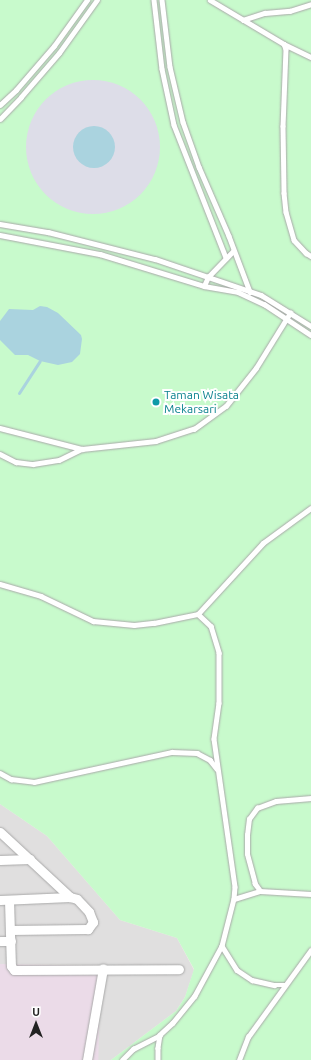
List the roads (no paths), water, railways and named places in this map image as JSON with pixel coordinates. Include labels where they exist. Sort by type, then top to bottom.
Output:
[{"type":"street","points":[[0,832],[70,897]]},
{"type":"street","points":[[0,860],[30,859]]},
{"type":"street","points":[[10,930],[88,929],[92,922],[89,912],[77,899],[70,897],[4,900],[10,930],[11,966],[14,970],[103,968],[179,969]]},
{"type":"street","points":[[0,941],[11,941]]},
{"type":"street","points":[[87,1060],[103,968]]},
{"type":"lane","points":[[0,106],[54,46],[87,0]]},
{"type":"lane","points":[[0,119],[59,53],[97,0]]},
{"type":"lane","points":[[154,0],[162,69],[174,125],[226,258]]},
{"type":"lane","points":[[162,0],[170,67],[183,122],[199,167],[229,236],[233,251],[250,291],[249,297]]},
{"type":"lane","points":[[210,0],[284,44],[311,58]]},
{"type":"lane","points":[[243,20],[265,13],[290,10],[311,4]]},
{"type":"lane","points":[[284,44],[286,49],[283,126],[284,193],[286,212],[294,240],[306,253],[311,256]]},
{"type":"lane","points":[[0,224],[96,243],[155,259],[261,295],[311,326]]},
{"type":"lane","points":[[0,235],[100,254],[204,286],[238,292],[311,334]]},
{"type":"lane","points":[[204,286],[208,277],[233,251]]},
{"type":"lane","points":[[0,454],[16,462],[33,464],[59,460],[82,449],[156,441],[194,428],[226,406],[256,368],[290,313]]},
{"type":"lane","points":[[0,428],[82,449]]},
{"type":"lane","points":[[0,584],[41,596],[93,621],[112,624],[154,623],[198,614],[264,542],[311,508]]},
{"type":"lane","points":[[122,1060],[133,1048],[160,1035],[173,1023],[195,996],[222,946],[234,899],[235,887],[226,817],[217,770],[214,739],[219,703],[219,653],[211,626],[198,614]]},
{"type":"lane","points":[[0,773],[11,779],[34,782],[172,752],[197,753],[210,760],[217,770]]},
{"type":"lane","points":[[260,891],[255,884],[247,854],[247,835],[250,819],[257,808],[276,801],[311,798]]},
{"type":"lane","points":[[234,899],[260,891],[311,894]]},
{"type":"lane","points":[[222,946],[238,970],[252,980],[274,985],[285,985]]},
{"type":"lane","points":[[239,1060],[248,1037],[311,950]]},
{"type":"lane","points":[[158,1060],[160,1035]]},
{"type":"water","points":[[90,126],[98,126],[106,129],[112,135],[115,147],[112,159],[106,165],[98,168],[90,168],[82,165],[76,159],[73,151],[73,143],[76,135],[82,129]]},
{"type":"water","points":[[40,306],[47,307],[58,313],[81,335],[82,339],[80,354],[72,362],[58,365],[40,361],[28,355],[15,355],[0,340],[0,321],[9,309],[33,310]]},
{"type":"waterway","points":[[19,393],[40,361]]},
{"type":"place","name":"Taman Wisata Mekarsari","points":[[156,402]]}]
